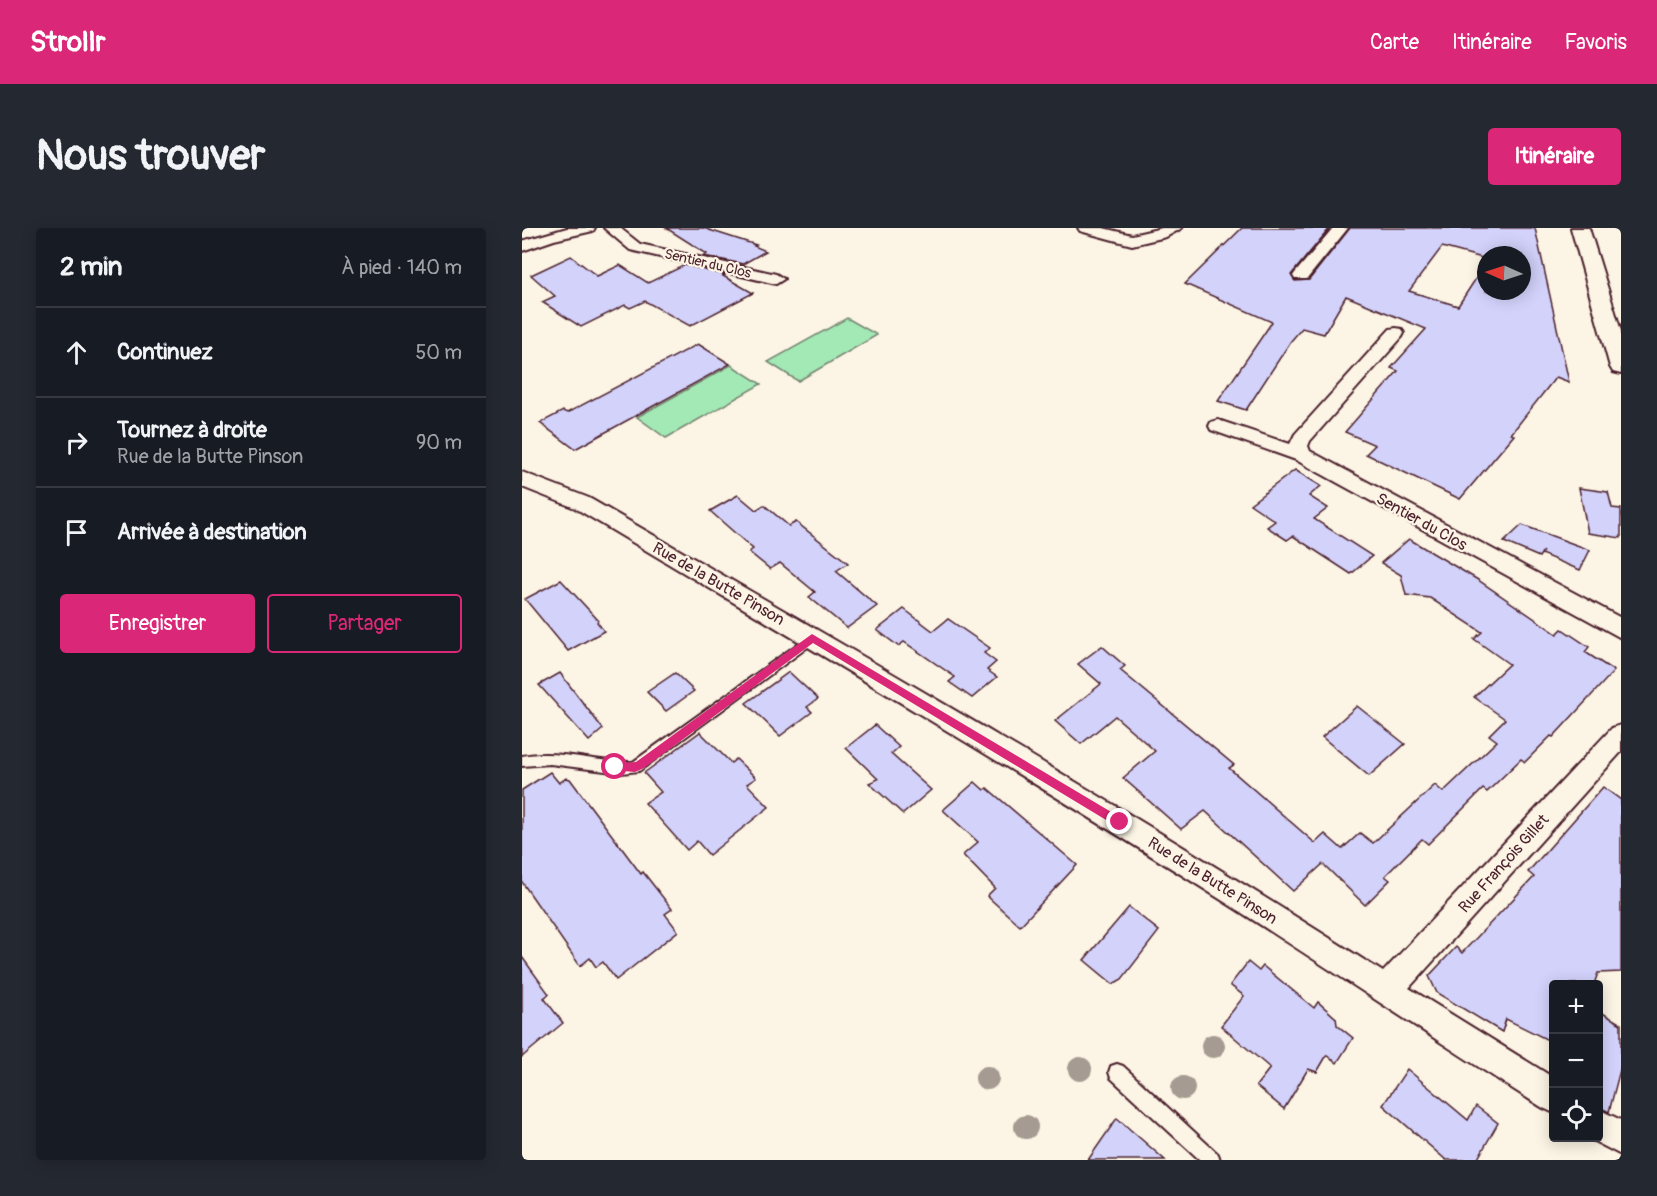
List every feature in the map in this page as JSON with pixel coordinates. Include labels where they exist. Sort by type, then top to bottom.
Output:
[{"type":"street","name":"Sentier du Clos","points":[[611,228],[635,247],[776,279]]},
{"type":"street","points":[[1085,228],[1132,240],[1161,234],[1175,228]]},
{"type":"street","points":[[1301,276],[1341,228]]},
{"type":"street","points":[[1580,228],[1621,367]]},
{"type":"street","points":[[522,246],[575,229]]},
{"type":"street","points":[[1303,455],[1299,446],[1302,438],[1396,333]]},
{"type":"street","name":"Sentier du Clos","points":[[1218,426],[1303,455],[1621,630]]},
{"type":"street","name":"Rue de la Butte Pinson","points":[[522,479],[582,503],[956,722],[1244,898],[1386,991],[1549,1093]]},
{"type":"street","name":"Rue François Gillet","points":[[1386,991],[1621,735]]},
{"type":"street","points":[[1603,1128],[1621,1139]]},
{"type":"lane","points":[[522,761],[546,758],[615,767],[635,767],[812,638]]},
{"type":"lane","points":[[1117,1072],[1212,1160]]},
{"type":"green space","points":[[847,318],[877,335],[798,381],[768,362]]},
{"type":"green space","points":[[731,365],[761,384],[666,438],[637,417]]},
{"type":"building","points":[[666,228],[703,228],[756,245],[754,246],[766,251],[743,264],[704,256],[707,254]]},
{"type":"building","points":[[1242,228],[1330,228],[1291,275],[1295,281],[1309,280],[1350,228],[1535,228],[1569,382],[1556,377],[1511,434],[1514,435],[1460,499],[1366,454],[1375,445],[1345,432],[1398,371],[1391,368],[1426,329],[1346,296],[1324,334],[1302,328],[1246,410],[1218,401],[1272,322],[1185,284]]},
{"type":"building","points":[[571,256],[597,276],[620,265],[648,283],[685,265],[725,275],[723,276],[753,293],[690,326],[645,301],[630,308],[625,305],[581,327],[542,302],[555,296],[531,275]]},
{"type":"building","points":[[698,344],[730,364],[575,449],[540,423],[563,411],[567,413]]},
{"type":"building","points":[[1295,470],[1321,486],[1309,496],[1328,508],[1314,519],[1372,556],[1351,574],[1293,536],[1287,540],[1267,527],[1275,521],[1250,504]]},
{"type":"building","points":[[1579,488],[1608,492],[1612,508],[1621,509],[1621,538],[1588,533]]},
{"type":"building","points":[[738,495],[756,510],[764,505],[789,526],[796,522],[848,563],[836,571],[877,606],[847,628],[809,597],[815,592],[780,563],[770,569],[749,552],[753,549],[710,511]]},
{"type":"building","points":[[1522,525],[1590,550],[1580,570],[1541,554],[1539,557],[1504,542]]},
{"type":"building","points":[[1409,539],[1478,580],[1557,634],[1562,629],[1589,647],[1585,652],[1614,671],[1553,737],[1551,736],[1525,762],[1521,759],[1487,792],[1483,789],[1428,844],[1422,839],[1385,876],[1390,880],[1365,905],[1323,864],[1293,891],[1205,811],[1181,829],[1123,778],[1155,751],[1115,716],[1081,744],[1055,721],[1101,684],[1078,664],[1102,646],[1125,666],[1120,670],[1234,765],[1229,768],[1315,843],[1325,834],[1342,849],[1360,833],[1373,843],[1435,785],[1443,792],[1497,741],[1489,735],[1505,719],[1474,697],[1509,664],[1474,639],[1482,632],[1430,598],[1406,595],[1401,575],[1381,563]]},
{"type":"building","points":[[561,580],[598,620],[597,622],[604,631],[568,651],[525,599]]},
{"type":"building","points":[[904,609],[933,631],[948,619],[990,648],[984,653],[996,662],[987,670],[997,677],[972,698],[949,682],[955,677],[904,642],[898,646],[877,630]]},
{"type":"building","points":[[789,672],[818,699],[807,707],[812,712],[780,736],[746,703]]},
{"type":"building","points":[[560,673],[603,729],[589,741],[539,685]]},
{"type":"building","points":[[675,673],[694,691],[666,711],[647,692]]},
{"type":"building","points":[[1357,706],[1405,744],[1369,776],[1322,737]]},
{"type":"building","points":[[875,725],[899,747],[891,754],[931,790],[903,814],[869,783],[878,779],[846,748]]},
{"type":"building","points":[[700,732],[731,763],[736,759],[756,778],[747,784],[769,807],[709,855],[697,841],[687,850],[645,803],[661,792],[644,773]]},
{"type":"building","points":[[550,772],[559,783],[566,778],[570,779],[641,874],[643,872],[672,909],[665,914],[678,931],[616,980],[603,962],[596,967],[590,958],[580,966],[522,882],[522,790]]},
{"type":"building","points":[[975,782],[984,790],[987,788],[1077,865],[1020,926],[987,896],[995,888],[963,855],[978,842],[943,810]]},
{"type":"building","points":[[1603,787],[1621,800],[1621,972],[1598,973],[1595,980],[1549,980],[1549,1040],[1506,1019],[1502,1032],[1437,993],[1429,976],[1456,947],[1462,953],[1534,877],[1528,872]]},
{"type":"building","points":[[1129,907],[1159,931],[1122,979],[1113,984],[1084,960]]},
{"type":"building","points":[[522,957],[549,994],[544,998],[563,1023],[522,1057]]},
{"type":"building","points":[[1248,962],[1259,971],[1263,966],[1314,1008],[1318,1002],[1336,1018],[1337,1025],[1353,1038],[1337,1063],[1327,1055],[1317,1072],[1308,1069],[1284,1109],[1256,1086],[1270,1068],[1221,1026],[1244,996],[1230,985]]},
{"type":"building","points":[[1603,1013],[1621,1024],[1621,1066],[1609,1112],[1603,1109]]},
{"type":"building","points":[[1407,1069],[1468,1120],[1476,1106],[1498,1123],[1477,1160],[1446,1160],[1383,1105]]},
{"type":"building","points":[[1117,1118],[1165,1160],[1088,1160]]},
{"type":"route","points":[[615,767],[627,768],[640,765],[812,638],[1120,822]]}]
